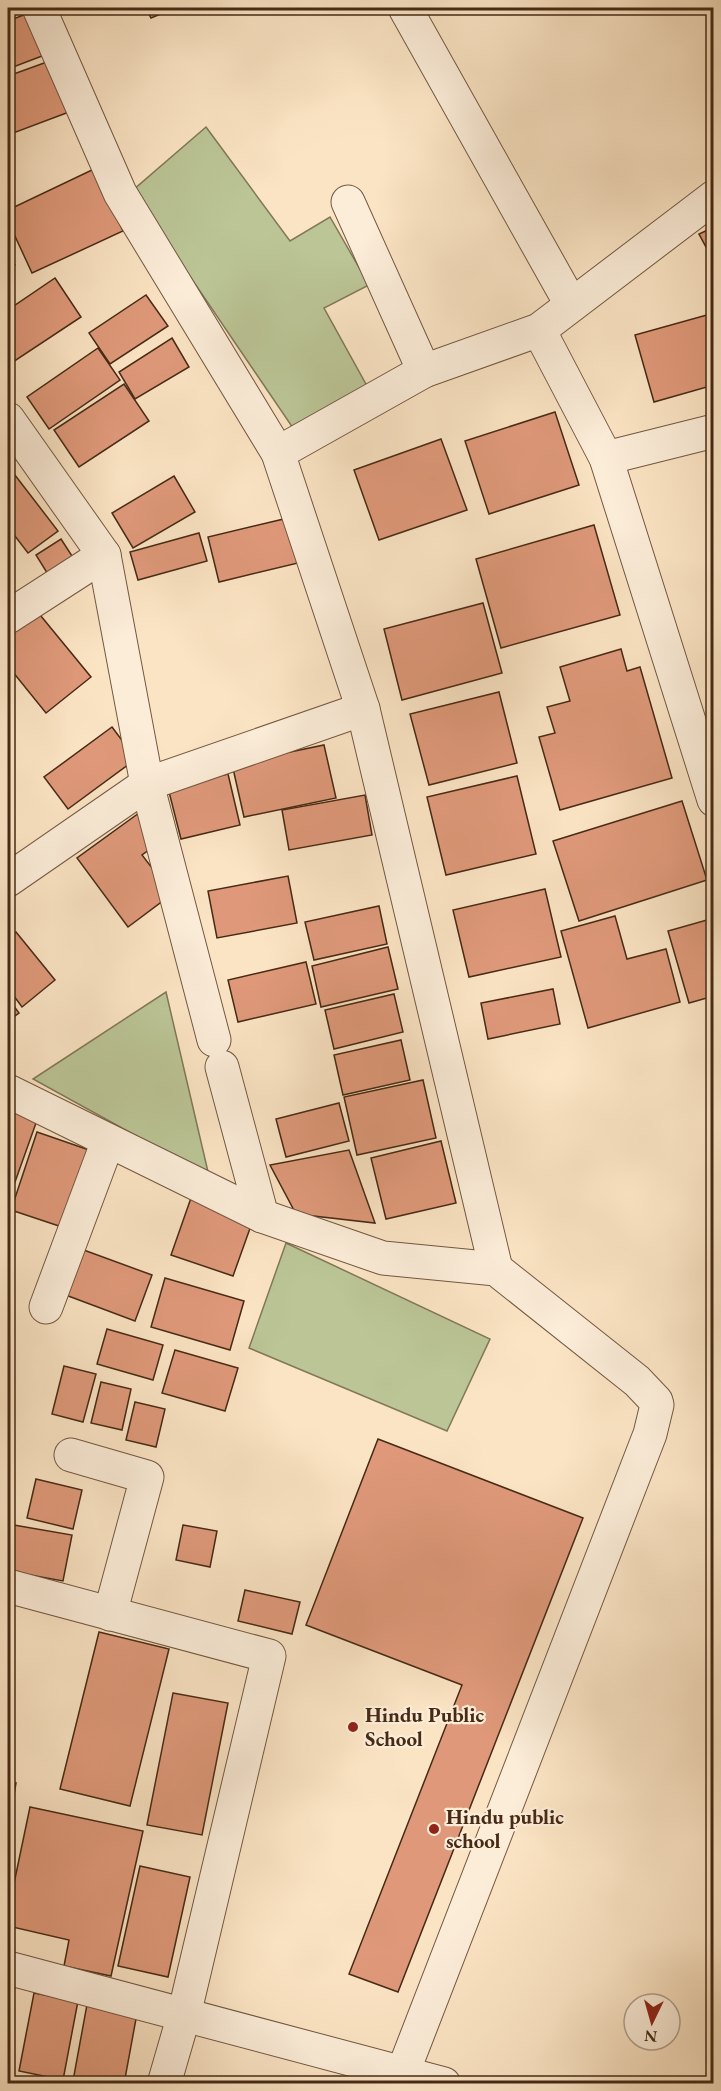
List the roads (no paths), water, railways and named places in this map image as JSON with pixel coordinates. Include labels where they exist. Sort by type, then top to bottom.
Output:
[{"type":"street","points":[[39,8],[120,193],[278,453],[363,709],[496,1269]]},
{"type":"street","points":[[405,8],[571,304]]},
{"type":"street","points":[[278,453],[424,371],[539,330],[714,197]]},
{"type":"street","points":[[348,202],[424,371]]},
{"type":"street","points":[[539,330],[606,458],[714,800]]},
{"type":"street","points":[[8,419],[104,555],[147,784],[262,1216]]},
{"type":"street","points":[[606,458],[714,431]]},
{"type":"street","points":[[8,617],[104,555]]},
{"type":"street","points":[[8,879],[147,784],[363,709]]},
{"type":"street","points":[[8,1091],[262,1216],[383,1258],[496,1269],[637,1381],[656,1401],[657,1406],[646,1445],[403,2072]]},
{"type":"street","points":[[46,1307],[108,1141]]},
{"type":"street","points":[[71,1455],[147,1477],[110,1614]]},
{"type":"street","points":[[8,1586],[269,1656],[184,2015],[164,2084]]},
{"type":"street","points":[[8,1968],[444,2084]]},
{"type":"place","name":"Hindu Public School","points":[[353,1727]]},
{"type":"place","name":"Hindu public school","points":[[434,1829]]}]
